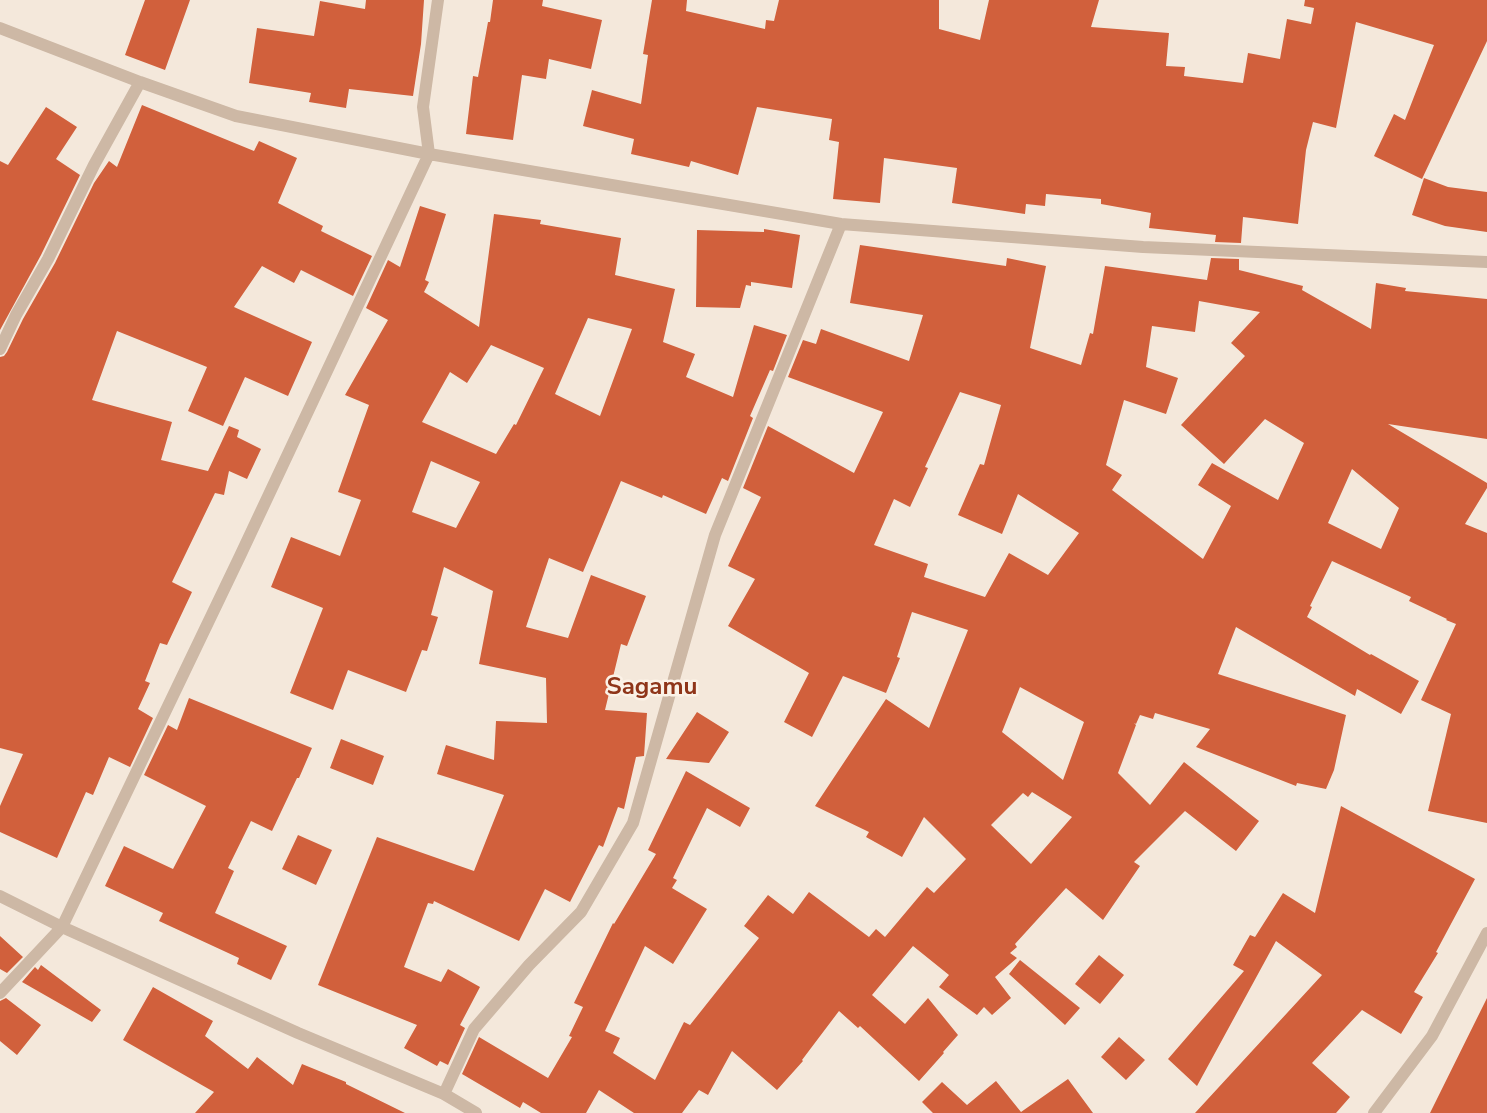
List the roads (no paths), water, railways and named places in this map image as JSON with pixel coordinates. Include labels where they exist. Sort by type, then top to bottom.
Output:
[{"type":"street","points":[[0,993],[62,927],[240,556],[429,154],[423,107],[438,0]]},
{"type":"street","points":[[0,28],[140,82],[236,116],[429,154],[841,224],[1143,247],[1487,262]]},
{"type":"street","points":[[0,349],[16,315],[48,259],[94,165],[140,82]]},
{"type":"street","points":[[444,1094],[474,1028],[529,965],[581,912],[633,823],[715,535],[841,224]]},
{"type":"street","points":[[0,896],[62,927],[298,1033],[444,1094],[476,1113]]},
{"type":"street","points":[[1374,1113],[1432,1036],[1487,933]]},
{"type":"district","name":"Sagamu","points":[[652,688]]}]
